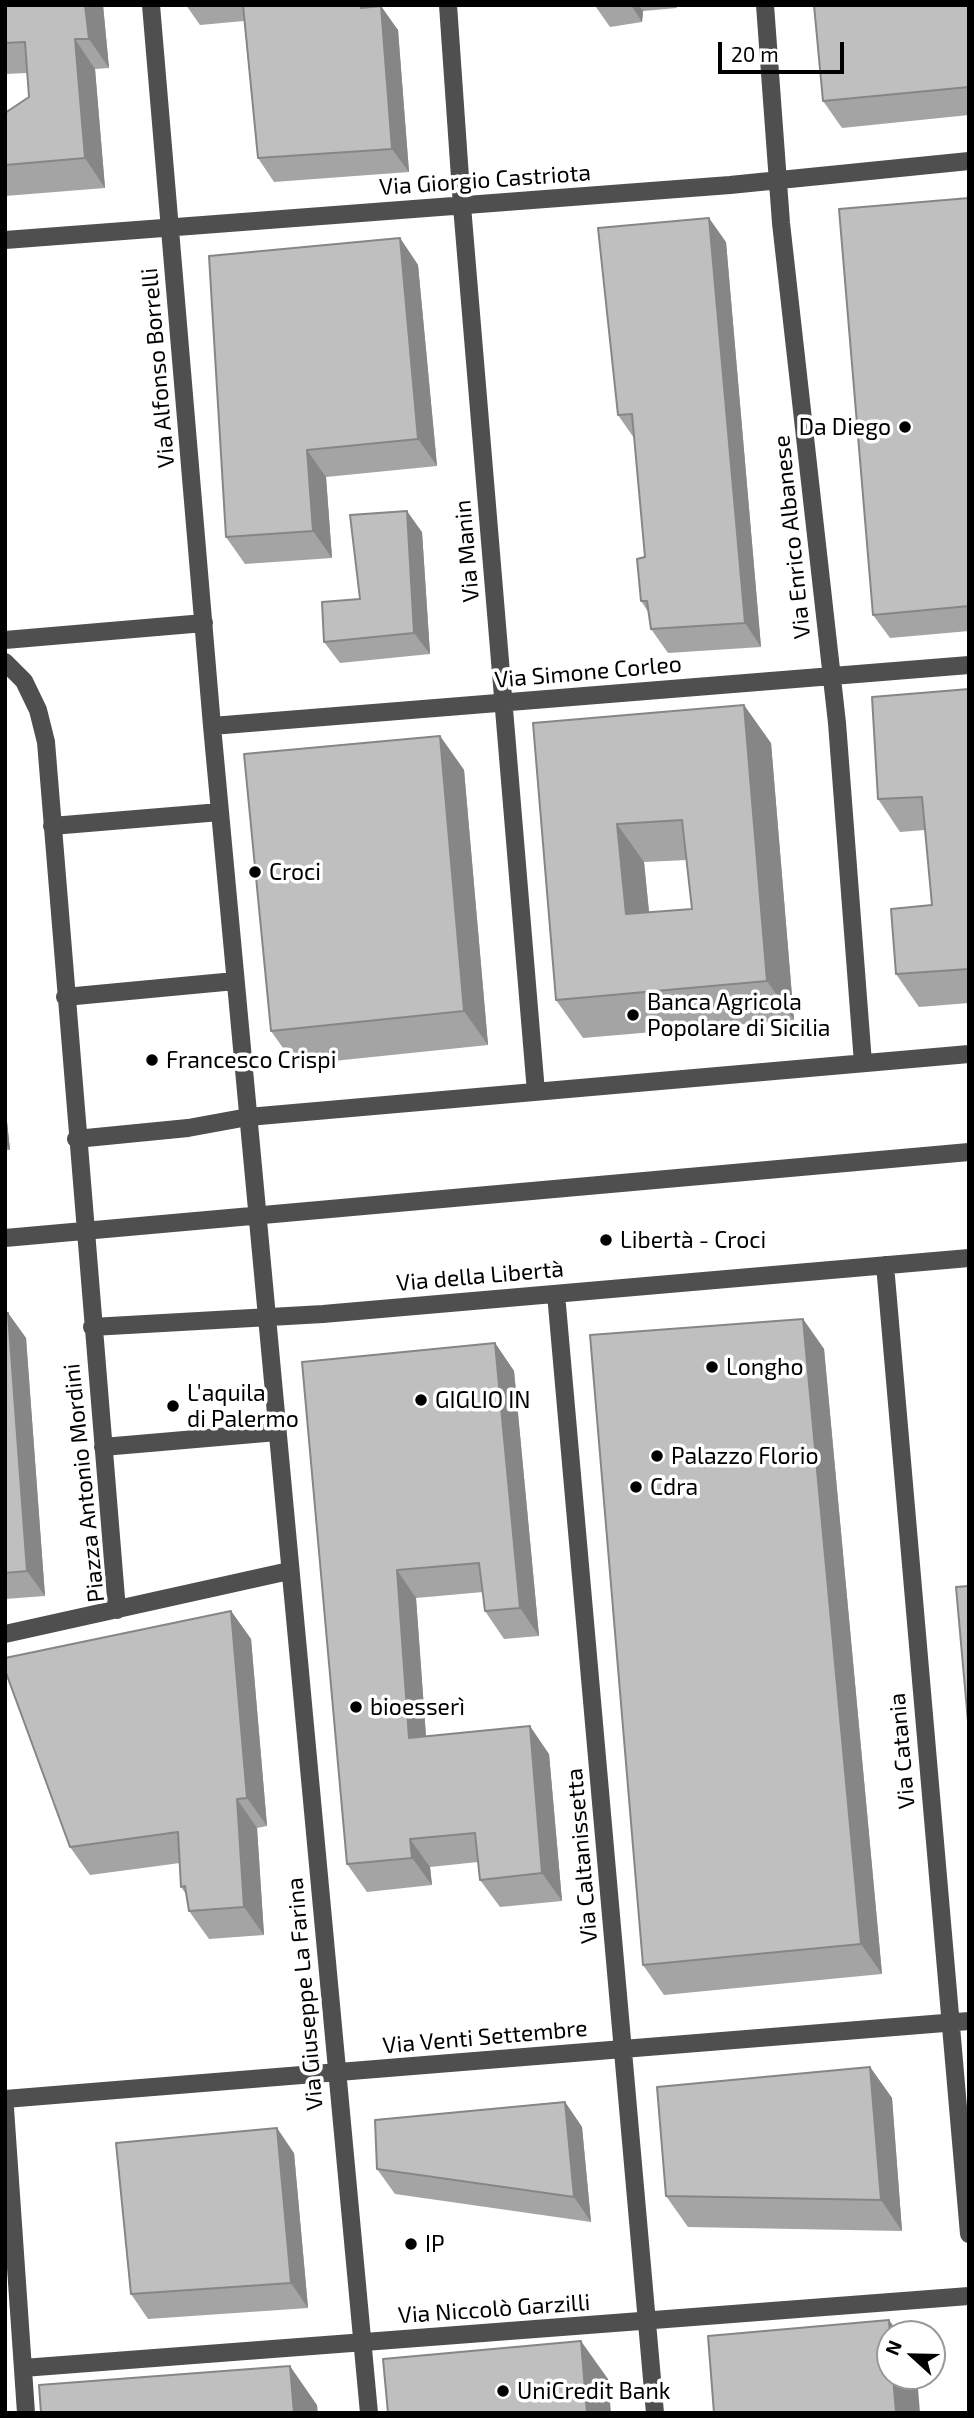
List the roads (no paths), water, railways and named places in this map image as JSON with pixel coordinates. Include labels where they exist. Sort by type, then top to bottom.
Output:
[{"type":"street","name":"Via Alfonso Borrelli","points":[[151,5],[212,726],[257,1215]]},
{"type":"street","name":"Via Manin","points":[[448,5],[462,206],[536,1092]]},
{"type":"street","name":"Via Enrico Albanese","points":[[765,5],[777,181],[832,677],[863,1063]]},
{"type":"street","name":"Via Giorgio Castriota","points":[[5,240],[777,181],[969,161]]},
{"type":"street","points":[[5,640],[204,623]]},
{"type":"street","points":[[5,662],[24,681],[38,710],[46,742],[92,1327]]},
{"type":"street","name":"Via Simone Corleo","points":[[212,726],[969,665]]},
{"type":"street","points":[[52,826],[220,812]]},
{"type":"street","points":[[65,998],[235,981]]},
{"type":"street","points":[[76,1139],[188,1128],[248,1118],[969,1054]]},
{"type":"street","points":[[5,1238],[969,1153]]},
{"type":"street","points":[[257,1215],[289,1571]]},
{"type":"street","name":"Via della Libertà","points":[[92,1327],[196,1319],[266,1318],[969,1258]]},
{"type":"street","name":"Via Catania","points":[[885,1265],[969,2234]]},
{"type":"street","name":"Via Caltanissetta","points":[[555,1294],[625,2050],[655,2413]]},
{"type":"street","name":"Piazza Antonio Mordini","points":[[92,1327],[117,1610],[289,1571]]},
{"type":"street","points":[[103,1447],[276,1432]]},
{"type":"street","name":"Via Giuseppe La Farina","points":[[289,1571],[369,2413]]},
{"type":"street","points":[[5,1634],[117,1610]]},
{"type":"street","name":"Via Venti Settembre","points":[[5,2099],[969,2021]]},
{"type":"street","points":[[5,2108],[26,2413]]},
{"type":"street","name":"Via Niccolò Garzilli","points":[[23,2368],[969,2296]]},
{"type":"place","name":"Da Diego","points":[[905,427]]},
{"type":"place","name":"Croci","points":[[255,872]]},
{"type":"place","name":"Banca Agricola Popolare di Sicilia","points":[[633,1015]]},
{"type":"place","name":"Francesco Crispi","points":[[152,1060]]},
{"type":"place","name":"Libertà - Croci","points":[[606,1240]]},
{"type":"place","name":"Longho","points":[[712,1367]]},
{"type":"place","name":"GIGLIO IN","points":[[421,1400]]},
{"type":"place","name":"L'aquila di Palermo","points":[[173,1406]]},
{"type":"place","name":"Palazzo Florio","points":[[657,1456]]},
{"type":"place","name":"Cdra","points":[[636,1487]]},
{"type":"place","name":"bioesserì","points":[[356,1707]]},
{"type":"place","name":"IP","points":[[411,2244]]},
{"type":"place","name":"UniCredit Bank","points":[[503,2391]]}]
